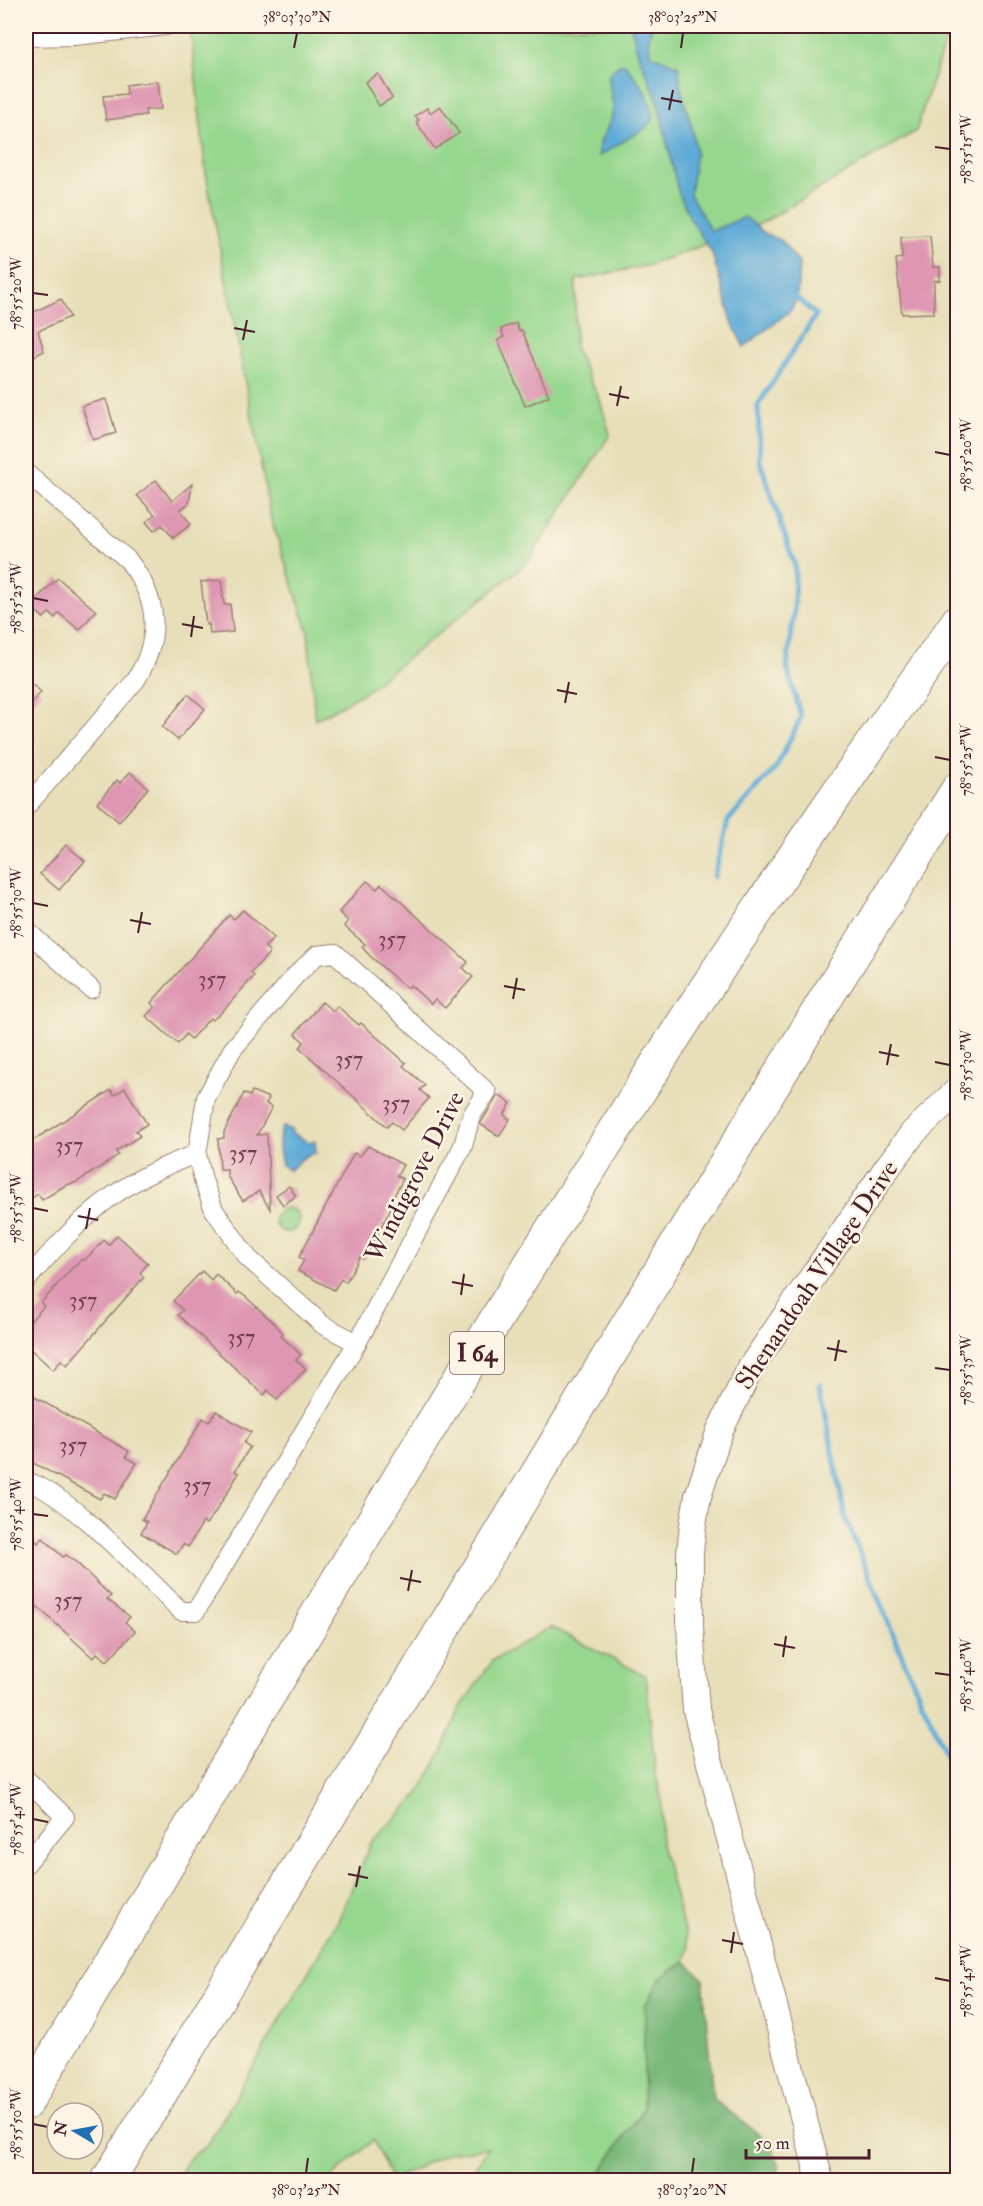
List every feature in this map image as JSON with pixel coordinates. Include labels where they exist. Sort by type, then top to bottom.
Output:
[{"type":"highway","name":"I 64","points":[[26,2103],[296,1651],[611,1135],[756,913],[957,621]]},
{"type":"highway","points":[[108,2181],[822,1005],[957,789]]},
{"type":"street","points":[[26,37],[166,26]]},
{"type":"street","points":[[26,473],[128,560],[149,593],[154,631],[148,657],[136,680],[26,807]]},
{"type":"street","points":[[26,930],[91,989]]},
{"type":"street","name":"Windigrove Drive","points":[[26,1481],[41,1486],[72,1509],[181,1611],[195,1611],[323,1404],[357,1343],[463,1146],[471,1116],[487,1092],[335,953],[317,955],[296,975],[232,1050],[206,1098],[197,1154],[203,1180],[214,1210],[248,1258],[322,1325],[357,1343]]},
{"type":"street","name":"Shenandoah Village Drive","points":[[820,2181],[696,1710],[690,1627],[690,1553],[693,1524],[698,1496],[720,1430],[752,1367],[887,1168],[913,1133],[957,1090]]},
{"type":"street","points":[[26,1281],[75,1226],[101,1204],[159,1167],[197,1154]]},
{"type":"street","points":[[26,1779],[65,1817],[26,1864]]},
{"type":"green space","points":[[190,26],[950,26],[916,131],[762,223],[650,265],[576,280],[575,349],[600,400],[610,435],[527,563],[365,692],[315,720],[308,631],[271,519],[206,174]]},
{"type":"green space","points":[[287,1208],[296,1211],[299,1220],[296,1229],[287,1232],[278,1229],[275,1220],[278,1211]]},
{"type":"green space","points":[[551,1627],[646,1676],[655,1771],[662,1802],[661,1844],[689,1948],[685,1961],[661,1978],[645,2005],[643,2109],[595,2180],[452,2180],[473,2171],[488,2148],[447,2153],[392,2180],[373,2140],[329,2180],[176,2180],[191,2156],[207,2146],[338,1921],[371,1843],[418,1795],[443,1749],[460,1708],[493,1660]]},
{"type":"green space","points":[[685,1961],[703,1979],[713,2099],[768,2141],[780,2165],[773,2180],[595,2180],[643,2109],[645,2005],[661,1978]]},
{"type":"water","points":[[631,26],[652,26],[648,42],[652,55],[679,66],[680,85],[696,152],[690,194],[711,231],[745,217],[766,234],[781,240],[799,263],[797,298],[791,310],[744,347],[733,325],[712,253],[690,218],[678,191],[657,99],[639,57]]},
{"type":"water","points":[[620,64],[625,64],[644,90],[653,120],[644,129],[599,156],[599,145],[613,110],[609,74]]},
{"type":"water","points":[[283,1127],[291,1129],[292,1133],[308,1142],[315,1141],[316,1153],[304,1157],[289,1170],[282,1165],[280,1155],[279,1140]]},
{"type":"building","points":[[378,74],[392,98],[379,106],[365,82]]},
{"type":"building","points":[[158,81],[161,109],[145,110],[146,115],[106,120],[103,96],[127,94],[126,85]]},
{"type":"building","points":[[440,106],[459,133],[435,149],[416,122],[419,120],[415,116],[427,108],[430,113]]},
{"type":"building","points":[[930,236],[933,267],[940,267],[940,280],[934,281],[934,313],[902,314],[896,259],[902,258],[901,237]]},
{"type":"building","points":[[61,299],[70,317],[38,331],[44,351],[26,360],[26,304],[30,314]]},
{"type":"building","points":[[516,323],[519,331],[522,330],[549,396],[525,406],[498,340],[504,337],[501,329]]},
{"type":"building","points":[[106,399],[116,433],[93,440],[82,406]]},
{"type":"building","points":[[156,480],[172,501],[192,484],[189,503],[180,510],[191,524],[173,538],[162,525],[154,531],[146,522],[155,515],[137,495]]},
{"type":"building","points":[[58,578],[96,611],[79,630],[59,613],[55,618],[49,613],[44,618],[29,606]]},
{"type":"building","points":[[221,580],[224,605],[230,604],[233,632],[210,634],[209,624],[206,625],[201,582]]},
{"type":"building","points":[[26,678],[41,692],[26,710]]},
{"type":"building","points":[[188,694],[205,709],[178,740],[162,727]]},
{"type":"building","points":[[130,772],[148,788],[119,822],[97,803],[117,780],[120,783]]},
{"type":"building","points":[[66,845],[85,861],[59,890],[40,874]]},
{"type":"building","points":[[367,881],[377,889],[381,884],[468,962],[463,968],[473,977],[445,1008],[435,999],[431,1004],[410,985],[408,988],[399,982],[369,955],[362,947],[365,944],[344,926],[348,921],[339,912]]},
{"type":"building","points":[[243,910],[274,938],[265,947],[270,952],[251,973],[254,976],[221,1013],[212,1020],[210,1018],[191,1039],[186,1034],[178,1044],[146,1016],[155,1007],[151,1003],[229,915],[234,919]]},
{"type":"building","points":[[322,1002],[333,1011],[337,1006],[359,1025],[361,1023],[406,1063],[403,1066],[425,1085],[420,1090],[429,1098],[402,1130],[392,1122],[387,1127],[300,1048],[304,1042],[295,1034]]},
{"type":"building","points":[[125,1088],[147,1124],[136,1131],[140,1136],[116,1151],[118,1155],[110,1161],[77,1182],[66,1185],[42,1200],[38,1194],[26,1202],[26,1145],[111,1090],[114,1095]]},
{"type":"building","points":[[252,1091],[269,1098],[266,1104],[272,1107],[257,1135],[267,1134],[270,1209],[259,1191],[243,1201],[227,1176],[227,1169],[220,1169],[218,1139],[224,1138],[224,1132],[244,1093],[250,1096]]},
{"type":"building","points":[[498,1095],[511,1103],[504,1115],[510,1119],[499,1136],[480,1124]]},
{"type":"building","points":[[368,1146],[403,1165],[397,1176],[403,1179],[369,1250],[363,1259],[360,1257],[346,1282],[341,1279],[334,1290],[298,1271],[304,1260],[299,1257],[354,1153],[360,1156]]},
{"type":"building","points":[[289,1186],[296,1196],[283,1205],[276,1195]]},
{"type":"building","points":[[117,1235],[148,1263],[140,1273],[144,1277],[67,1365],[61,1360],[53,1370],[26,1345],[26,1326],[44,1306],[41,1303],[72,1268],[82,1259],[84,1261],[104,1240],[109,1245]]},
{"type":"building","points":[[202,1271],[211,1280],[216,1274],[237,1294],[239,1292],[246,1297],[275,1324],[283,1333],[281,1336],[301,1355],[296,1360],[306,1369],[277,1400],[268,1390],[264,1395],[178,1315],[183,1310],[173,1301]]},
{"type":"building","points":[[26,1392],[129,1451],[126,1457],[137,1463],[115,1499],[104,1493],[100,1499],[26,1459]]},
{"type":"building","points":[[216,1411],[251,1432],[244,1443],[250,1447],[235,1471],[239,1473],[214,1514],[206,1524],[203,1522],[188,1547],[183,1544],[177,1554],[141,1533],[147,1522],[142,1519],[203,1418],[209,1422]]},
{"type":"building","points":[[26,1531],[38,1543],[43,1538],[63,1557],[66,1555],[77,1563],[111,1596],[107,1599],[130,1617],[125,1622],[135,1631],[107,1661],[97,1653],[93,1658],[26,1596]]},
{"type":"waterway","points":[[714,877],[728,821],[777,766],[801,717],[787,668],[794,611],[795,566],[760,461],[758,405],[816,315],[797,298]]},
{"type":"waterway","points":[[820,1384],[845,1517],[907,1668],[958,1780]]}]
